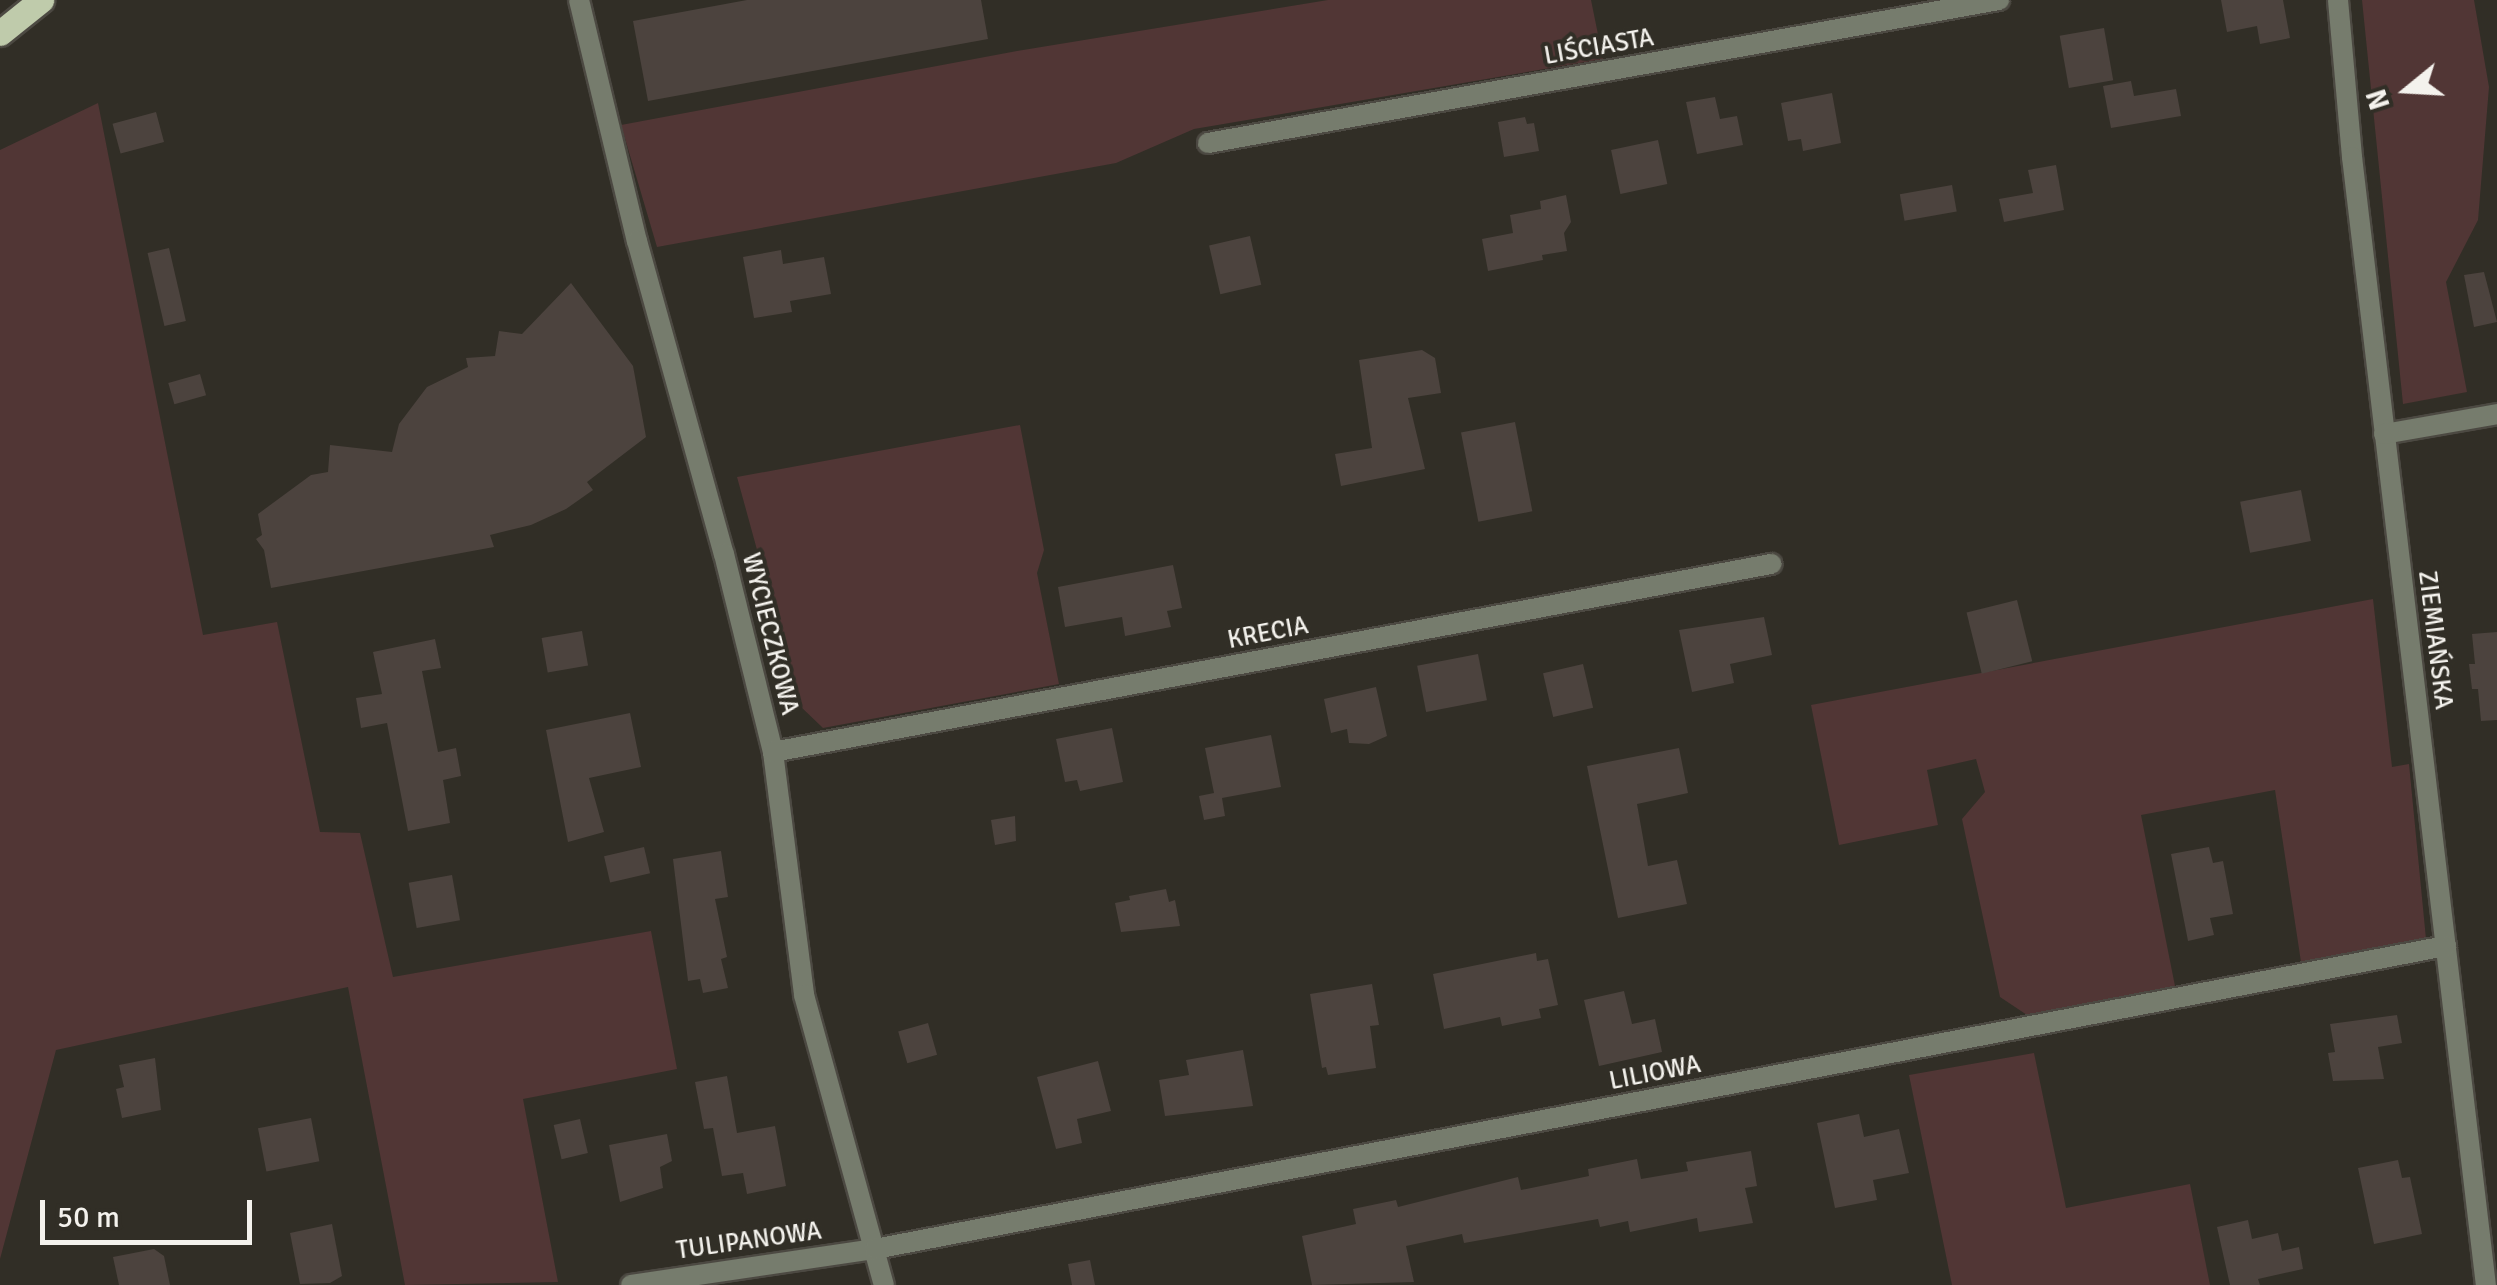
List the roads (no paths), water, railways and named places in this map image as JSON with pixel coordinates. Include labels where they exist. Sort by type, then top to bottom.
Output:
[{"type":"main road","points":[[0,33],[41,0]]},
{"type":"street","name":"WYCIECZKOWA","points":[[578,0],[637,241],[724,554],[773,752],[804,995],[884,1285]]},
{"type":"street","name":"LIŚCIASTA","points":[[1208,143],[1999,0]]},
{"type":"street","name":"ZIEMIAŃSKA","points":[[2338,0],[2384,434],[2486,1285]]},
{"type":"street","points":[[2384,434],[2497,414]]},
{"type":"street","name":"KRECIA","points":[[773,752],[1771,564]]},
{"type":"street","name":"LILIOWA","points":[[875,1249],[2446,946]]},
{"type":"street","name":"TULIPANOWA","points":[[631,1285],[875,1249]]}]
